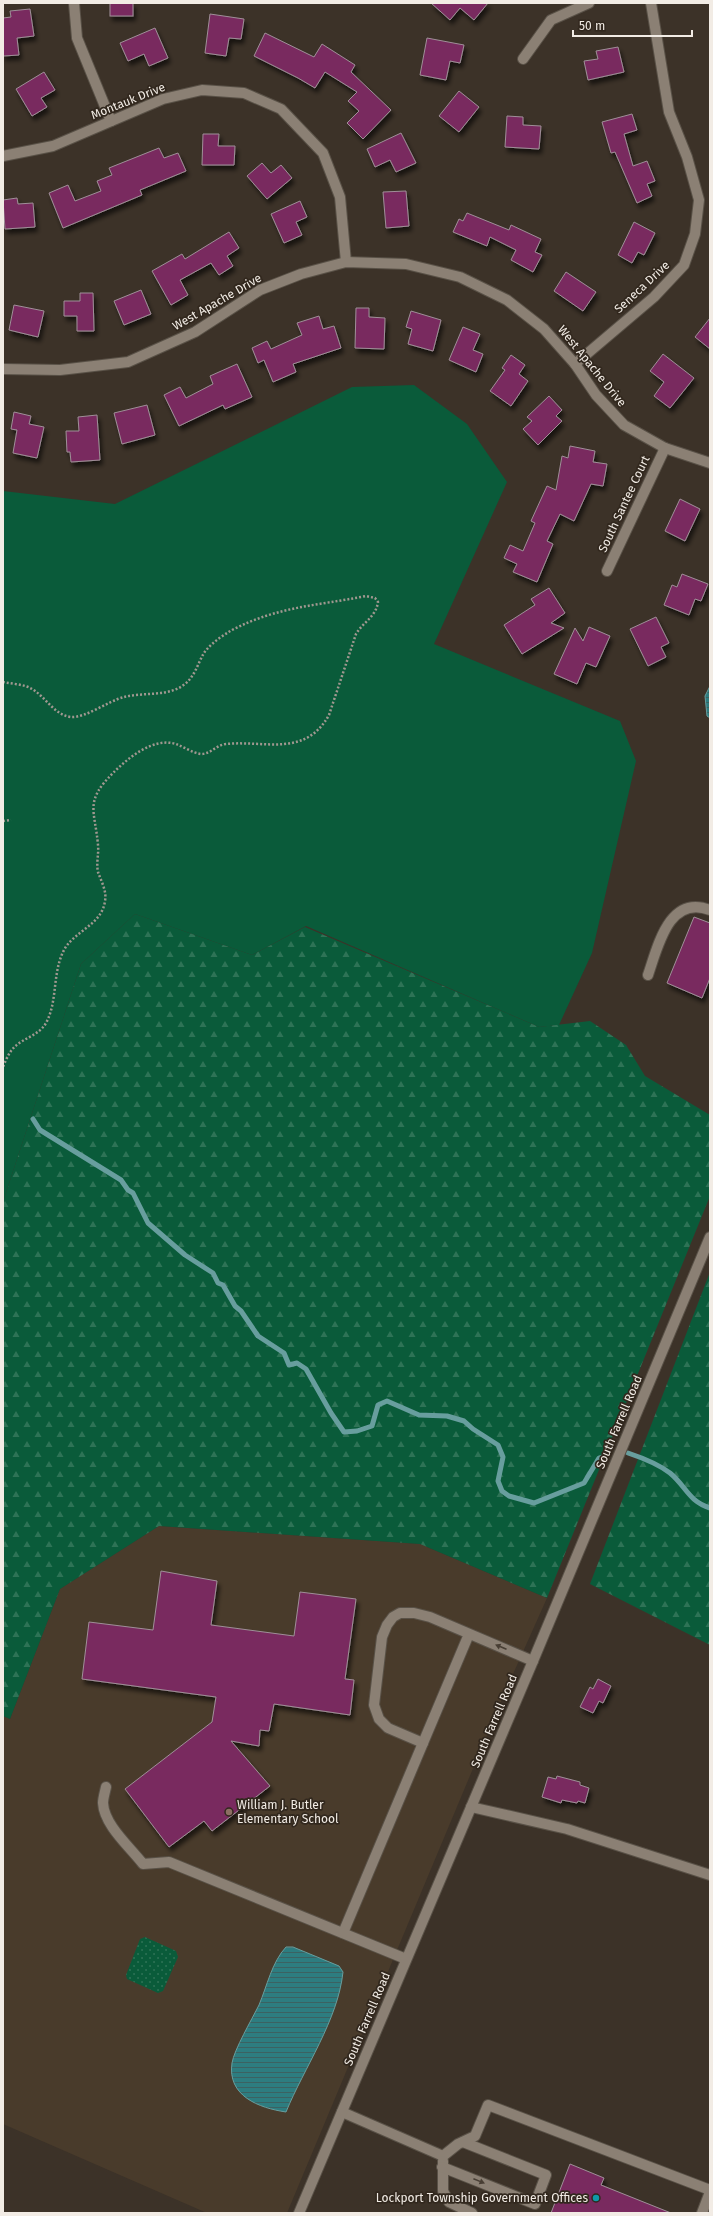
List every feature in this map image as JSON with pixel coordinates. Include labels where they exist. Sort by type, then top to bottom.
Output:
[{"type":"street","points":[[74,3],[77,38],[111,121]]},
{"type":"street","points":[[523,59],[551,20],[589,3]]},
{"type":"street","name":"Seneca Drive","points":[[575,364],[654,297],[684,265],[695,234],[699,200],[687,157],[669,112],[651,3]]},
{"type":"street","name":"Montauk Drive","points":[[3,156],[53,146],[163,99],[202,90],[244,93],[281,109],[323,153],[340,197],[346,262]]},
{"type":"street","name":"West Apache Drive","points":[[3,369],[60,370],[128,362],[195,332],[260,290],[301,274],[346,262],[406,264],[460,277],[507,300],[544,329],[575,364],[596,395],[624,425],[665,448],[710,463]]},
{"type":"street","name":"South Santee Court","points":[[607,571],[665,448]]},
{"type":"street","points":[[648,975],[665,927],[687,908],[699,906],[710,910]]},
{"type":"street","name":"South Farrell Road","points":[[299,2213],[533,1661],[710,1237]]},
{"type":"street","points":[[423,1743],[388,1728],[379,1719],[374,1706],[382,1637],[387,1625],[393,1617],[400,1613],[414,1613],[430,1617],[533,1661]]},
{"type":"street","points":[[343,1933],[469,1634]]},
{"type":"street","points":[[106,1787],[103,1803],[105,1812],[113,1826],[143,1864],[169,1862],[406,1959]]},
{"type":"street","points":[[471,1807],[566,1829],[710,1875]]},
{"type":"street","points":[[472,2213],[449,2202],[443,2191],[443,2156],[463,2142],[475,2136],[488,2105],[710,2191],[702,2213]]},
{"type":"street","points":[[342,2112],[443,2156]]},
{"type":"street","points":[[442,2167],[535,2204],[546,2175],[463,2142]]},
{"type":"path","points":[[3,682],[32,689],[49,705],[61,713],[70,717],[78,717],[110,701],[124,697],[176,690],[189,679],[210,646],[232,630],[266,615],[296,607],[366,596],[375,598],[378,602],[374,615],[360,628],[356,634],[329,715],[324,724],[309,738],[299,742],[282,745],[225,744],[207,753],[199,754],[174,744],[163,743],[138,753],[113,773],[101,786],[92,805],[98,847],[98,871],[106,900],[103,910],[94,923],[68,943],[63,952],[56,975],[50,1014],[46,1024],[40,1031],[11,1050],[3,1067]]},
{"type":"path","points":[[3,821],[11,820]]},
{"type":"shaded area","name":"William J. Butler Elementary School","points":[[159,1526],[420,1544],[547,1598],[505,1692],[287,2213],[207,2213],[3,2124],[3,1716],[10,1719],[60,1589]]},
{"type":"green space","points":[[414,385],[467,424],[507,482],[434,644],[620,721],[636,761],[592,953],[559,1025],[539,1027],[306,926],[252,955],[135,914],[81,964],[3,1202],[3,491],[115,504],[352,387]]},
{"type":"green space","points":[[135,914],[252,955],[305,927],[539,1027],[590,1021],[626,1045],[645,1076],[710,1115],[710,1196],[547,1598],[420,1544],[159,1526],[60,1589],[10,1719],[3,1716],[3,1202],[81,964]]},
{"type":"green space","points":[[710,1272],[710,1645],[590,1584]]},
{"type":"green space","points":[[145,1937],[176,1951],[178,1957],[163,1991],[158,1993],[127,1979],[126,1975],[140,1939]]},
{"type":"water","points":[[710,686],[710,718],[707,716],[705,696]]},
{"type":"water","points":[[286,1947],[293,1947],[339,1966],[343,1972],[335,2008],[328,2026],[286,2112],[265,2107],[247,2098],[240,2092],[235,2084],[232,2074],[232,2063],[236,2050],[259,2005],[273,1967]]},
{"type":"building","points":[[110,3],[133,3],[133,16],[110,16]]},
{"type":"building","points":[[431,3],[488,3],[474,20],[460,8],[450,20]]},
{"type":"building","points":[[30,9],[34,36],[17,38],[19,55],[3,56],[3,18],[11,17],[10,11]]},
{"type":"building","points":[[210,14],[244,19],[241,39],[229,38],[226,56],[205,53]]},
{"type":"building","points":[[155,28],[168,58],[149,66],[144,54],[128,61],[120,43]]},
{"type":"building","points":[[265,33],[314,57],[322,44],[355,65],[351,72],[391,110],[363,139],[347,123],[359,111],[348,101],[357,92],[325,72],[315,88],[254,56]]},
{"type":"building","points":[[427,38],[464,45],[460,63],[450,61],[446,80],[420,75]]},
{"type":"building","points":[[618,47],[624,72],[588,80],[584,61],[598,59],[596,51]]},
{"type":"building","points":[[44,72],[55,90],[41,98],[47,107],[32,116],[16,89]]},
{"type":"building","points":[[459,91],[479,107],[459,132],[439,116]]},
{"type":"building","points":[[632,114],[637,130],[624,134],[633,166],[647,161],[655,181],[647,184],[652,196],[637,203],[615,152],[611,153],[602,122]]},
{"type":"building","points":[[507,116],[523,117],[523,125],[541,126],[539,149],[505,147]]},
{"type":"building","points":[[401,133],[416,163],[396,172],[390,160],[375,167],[367,149]]},
{"type":"building","points":[[203,134],[219,134],[218,146],[235,146],[234,165],[202,165]]},
{"type":"building","points":[[159,148],[164,158],[178,153],[186,171],[140,190],[142,195],[63,228],[49,193],[68,185],[75,201],[101,191],[97,181],[112,175],[109,168]]},
{"type":"building","points":[[262,163],[271,173],[281,165],[292,178],[267,199],[247,176]]},
{"type":"building","points":[[406,191],[409,226],[386,228],[383,192]]},
{"type":"building","points":[[17,198],[18,204],[33,203],[35,227],[5,229],[3,200]]},
{"type":"building","points":[[300,201],[307,217],[296,222],[302,235],[284,243],[271,214]]},
{"type":"building","points":[[467,213],[509,230],[511,225],[541,239],[535,252],[542,255],[533,272],[511,260],[516,250],[490,237],[487,246],[453,232],[459,219],[463,221]]},
{"type":"building","points":[[634,222],[655,233],[644,255],[638,252],[632,263],[618,255]]},
{"type":"building","points":[[229,232],[239,248],[227,256],[233,266],[219,275],[211,263],[180,280],[188,295],[171,305],[152,271],[182,254],[185,259]]},
{"type":"building","points":[[566,272],[596,292],[583,311],[554,291]]},
{"type":"building","points":[[141,290],[151,314],[124,325],[114,301]]},
{"type":"building","points":[[80,293],[93,293],[94,331],[77,331],[77,316],[64,316],[64,301],[80,301]]},
{"type":"building","points":[[14,305],[44,311],[38,337],[9,330]]},
{"type":"building","points":[[356,308],[369,308],[369,317],[385,318],[384,349],[355,348]]},
{"type":"building","points":[[411,311],[441,320],[433,351],[408,344],[412,329],[406,327]]},
{"type":"building","points":[[319,316],[323,329],[334,326],[341,348],[293,364],[296,372],[273,382],[264,360],[258,363],[252,348],[267,341],[271,349],[302,335],[297,323]]},
{"type":"building","points":[[710,318],[710,349],[695,337]]},
{"type":"building","points":[[463,327],[480,334],[473,350],[483,354],[476,372],[449,360]]},
{"type":"building","points":[[663,354],[694,378],[670,408],[654,396],[664,382],[650,371]]},
{"type":"building","points":[[511,355],[525,365],[519,374],[528,381],[511,406],[490,391],[505,370],[502,368]]},
{"type":"building","points":[[237,364],[252,397],[225,409],[223,405],[179,426],[164,395],[180,387],[186,398],[213,384],[210,376]]},
{"type":"building","points":[[549,396],[562,410],[556,416],[562,421],[538,445],[523,429],[532,421],[527,417]]},
{"type":"building","points":[[147,405],[155,435],[122,444],[114,413]]},
{"type":"building","points":[[14,412],[31,416],[29,424],[44,427],[37,458],[13,453],[17,430],[11,429]]},
{"type":"building","points":[[97,415],[100,460],[71,462],[70,452],[67,452],[66,431],[79,431],[78,417]]},
{"type":"building","points":[[570,446],[595,451],[593,462],[607,464],[603,486],[591,484],[574,521],[560,514],[547,541],[553,544],[537,582],[513,572],[517,564],[504,558],[510,545],[523,551],[535,523],[531,521],[547,486],[556,490],[562,456],[568,458]]},
{"type":"building","points":[[680,499],[700,509],[685,541],[665,531]]},
{"type":"building","points":[[682,574],[708,584],[701,601],[695,599],[689,615],[664,605],[672,585],[677,587]]},
{"type":"building","points":[[549,588],[565,613],[551,623],[564,628],[522,654],[504,625],[535,605],[531,599]]},
{"type":"building","points":[[656,617],[669,643],[661,647],[666,657],[648,666],[630,629]]},
{"type":"building","points":[[589,627],[610,636],[596,667],[586,663],[577,684],[554,674],[575,628],[583,641]]},
{"type":"building","points":[[694,917],[710,923],[710,978],[702,998],[667,983]]},
{"type":"building","name":"William J. Butler Elementary School","points":[[161,1571],[217,1581],[211,1625],[294,1636],[300,1592],[356,1599],[345,1679],[354,1680],[350,1715],[274,1704],[269,1731],[260,1730],[259,1746],[231,1741],[270,1786],[212,1831],[204,1821],[169,1847],[125,1789],[212,1722],[216,1697],[82,1679],[89,1622],[153,1630]]},
{"type":"building","points":[[598,1679],[611,1686],[603,1703],[599,1701],[593,1713],[580,1707],[590,1687],[593,1689]]},
{"type":"building","points":[[557,1776],[580,1782],[580,1785],[589,1788],[585,1803],[562,1800],[561,1803],[542,1797],[548,1777],[556,1779]]},
{"type":"building","name":"Lockport Township Government Offices","points":[[570,2164],[604,2178],[601,2185],[671,2213],[551,2213]]},
{"type":"waterway","points":[[33,1119],[40,1130],[121,1180],[128,1190],[133,1193],[148,1223],[185,1255],[213,1273],[218,1283],[223,1285],[235,1306],[241,1311],[258,1336],[284,1353],[289,1365],[297,1363],[306,1369],[331,1413],[344,1432],[357,1431],[372,1426],[378,1405],[387,1401],[419,1415],[447,1416],[464,1421],[473,1429],[498,1445],[503,1457],[498,1481],[502,1491],[509,1496],[534,1503],[584,1483],[599,1458],[605,1456]]},
{"type":"waterway","points":[[628,1453],[650,1462],[670,1473],[692,1497],[710,1508]]},
{"type":"place","name":"William J. Butler Elementary School","points":[[229,1812]]},
{"type":"place","name":"Lockport Township Government Offices","points":[[596,2198]]}]
